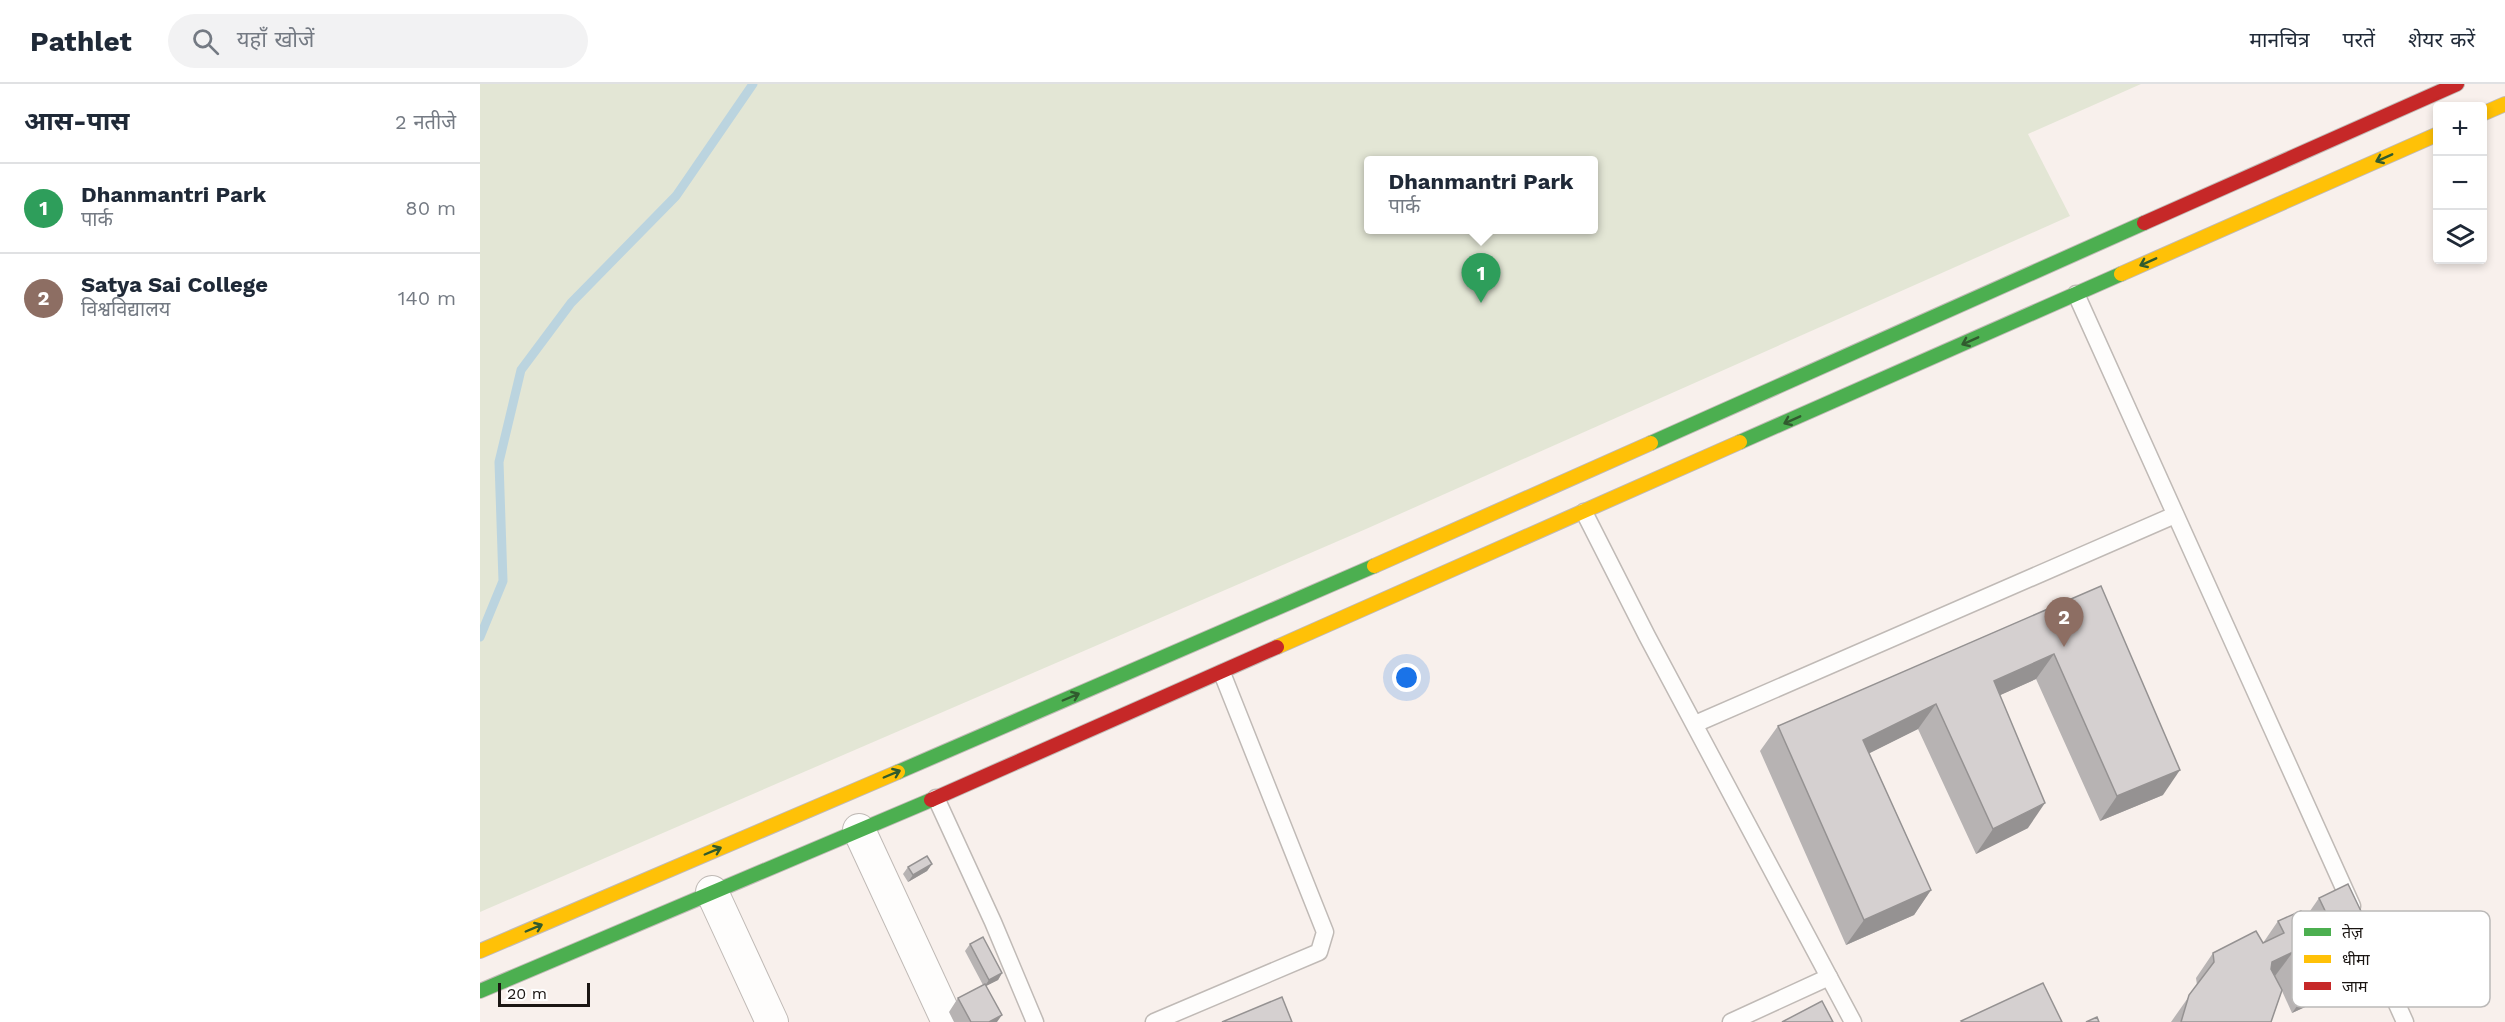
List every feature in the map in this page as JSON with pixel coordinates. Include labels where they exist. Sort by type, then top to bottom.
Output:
[{"type":"main road","points":[[485,966],[924,766],[1212,647],[1745,401],[2175,220],[2457,84]]},
{"type":"main road","points":[[2487,112],[2505,104]]},
{"type":"main road","points":[[485,966],[712,892],[859,831],[935,794],[1222,673],[2433,136]]},
{"type":"main road","points":[[2175,220],[2186,246]]},
{"type":"main road","points":[[1745,401],[1760,434]]},
{"type":"main road","points":[[1212,647],[1222,673]]},
{"type":"main road","points":[[480,991],[485,966]]},
{"type":"street","points":[[859,831],[948,1022]]},
{"type":"street","points":[[712,892],[772,1022]]},
{"type":"lane","points":[[2076,294],[2355,911]]},
{"type":"lane","points":[[1584,512],[1647,636],[1852,1022]]},
{"type":"lane","points":[[1695,724],[2175,515]]},
{"type":"lane","points":[[1154,1022],[1319,952],[1324,932],[1222,673]]},
{"type":"lane","points":[[935,794],[1035,1022]]},
{"type":"lane","points":[[1731,1022],[1829,977]]},
{"type":"lane","points":[[2398,1007],[2405,1022]]},
{"type":"green space","points":[[480,84],[2141,84],[2028,134],[2070,216],[1366,529],[480,912]]},
{"type":"building","points":[[2101,586],[2180,770],[2117,796],[2054,654],[1994,681],[2045,803],[1993,829],[1936,704],[1863,740],[1931,890],[1864,920],[1778,726]]},
{"type":"building","points":[[927,856],[932,864],[913,875],[908,867]]},
{"type":"building","points":[[2348,884],[2361,911],[2325,911],[2319,898]]},
{"type":"building","points":[[2292,915],[2292,952],[2272,962],[2271,969],[2282,990],[2271,1022],[2181,1022],[2189,995],[2214,962],[2213,953],[2256,931],[2263,943],[2284,933],[2278,921]]},
{"type":"building","points":[[983,937],[1002,973],[989,980],[970,944]]},
{"type":"building","points":[[2043,983],[2062,1022],[1961,1021]]},
{"type":"building","points":[[985,984],[1002,1015],[989,1022],[971,1022],[958,998]]},
{"type":"building","points":[[1282,997],[1292,1022],[1222,1022]]},
{"type":"building","points":[[1822,1001],[1833,1022],[1782,1022]]},
{"type":"building","points":[[2097,1017],[2099,1022],[2086,1022]]},
{"type":"waterway","points":[[480,637],[503,581],[499,462],[521,370],[571,303],[676,196],[753,84]]},
{"type":"traffic: fast","points":[[1651,443],[2144,223]]},
{"type":"traffic: fast","points":[[1740,442],[2121,274]]},
{"type":"traffic: fast","points":[[898,772],[1374,566]]},
{"type":"traffic: fast","points":[[480,991],[931,800]]},
{"type":"traffic: slow","points":[[2487,112],[2505,104]]},
{"type":"traffic: slow","points":[[2121,274],[2433,136]]},
{"type":"traffic: slow","points":[[1277,647],[1740,442]]},
{"type":"traffic: slow","points":[[1374,566],[1651,443]]},
{"type":"traffic: slow","points":[[480,951],[898,772]]},
{"type":"traffic: jam","points":[[2144,223],[2457,84]]},
{"type":"traffic: jam","points":[[931,800],[1277,647]]},
{"type":"place","name":"Dhanmantri Park","points":[[1481,303]]},
{"type":"place","name":"Satya Sai College","points":[[2064,647]]}]
